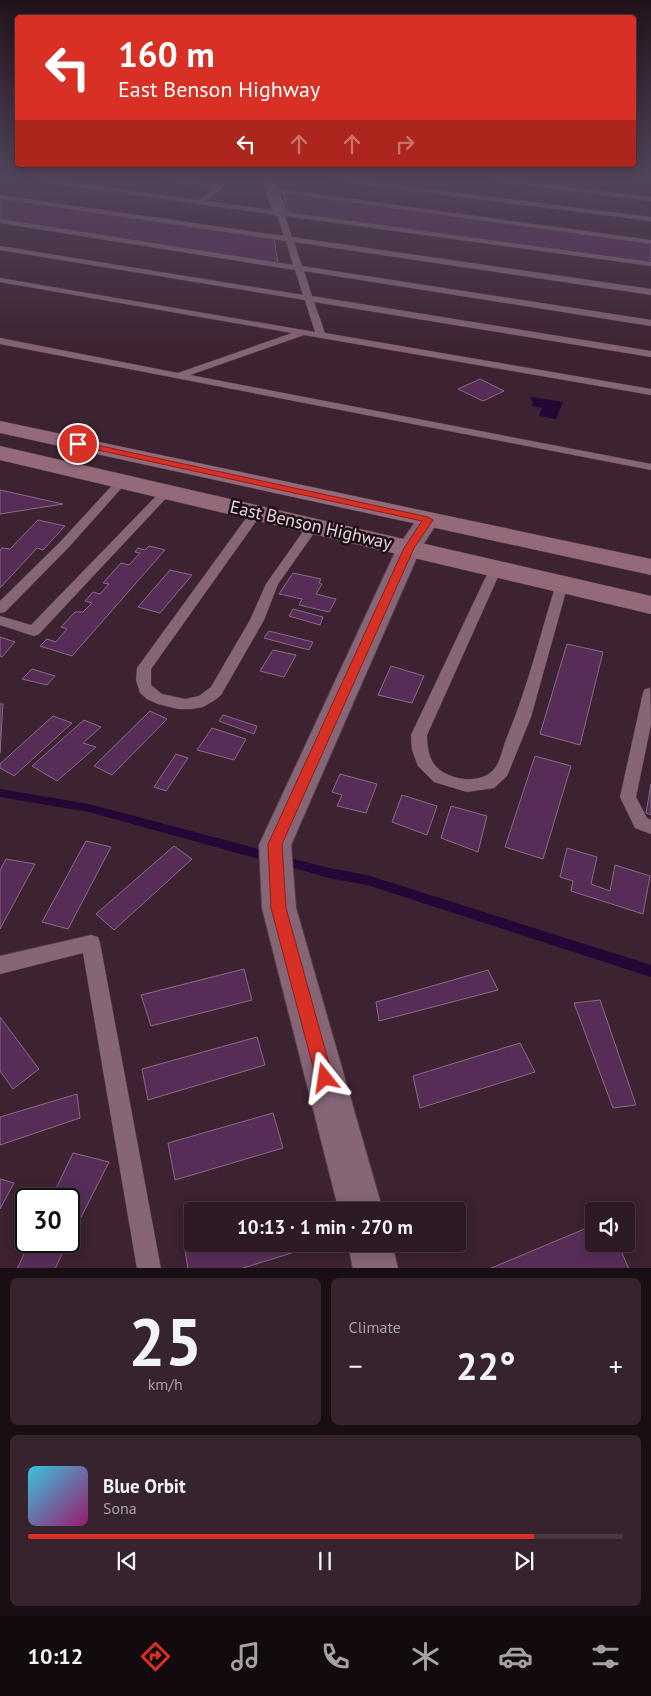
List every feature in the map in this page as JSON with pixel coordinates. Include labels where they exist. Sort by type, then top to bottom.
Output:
[{"type":"main road","name":"East Benson Highway","points":[[0,426],[651,567]]},
{"type":"main road","name":"East Benson Highway","points":[[0,453],[651,605]]},
{"type":"street","points":[[359,1202],[279,908],[275,844],[409,548],[428,520]]},
{"type":"street","points":[[372,1252],[376,1268]]},
{"type":"lane","points":[[111,238],[651,323]]},
{"type":"lane","points":[[284,238],[651,292]]},
{"type":"lane","points":[[463,238],[651,264]]},
{"type":"lane","points":[[625,238],[651,242]]},
{"type":"lane","points":[[290,239],[321,335]]},
{"type":"lane","points":[[0,248],[651,354]]},
{"type":"lane","points":[[0,280],[651,392]]},
{"type":"lane","points":[[179,375],[302,332]]},
{"type":"lane","points":[[0,341],[651,467]]},
{"type":"lane","points":[[0,609],[66,544],[122,482]]},
{"type":"lane","points":[[0,620],[34,631],[166,492]]},
{"type":"lane","points":[[256,513],[144,668],[142,679],[150,695],[178,705],[190,706],[208,699],[216,691],[257,620],[272,584],[313,526]]},
{"type":"lane","points":[[496,568],[419,735],[420,750],[426,766],[440,778],[467,786],[488,784],[501,772],[523,717],[562,584]]},
{"type":"lane","points":[[650,692],[628,797],[641,823],[651,826]]},
{"type":"lane","points":[[0,965],[91,943],[149,1268]]},
{"type":"shaded area","points":[[532,397],[563,402],[556,419],[539,416],[542,408],[532,406],[533,401],[530,400]]},
{"type":"building","points":[[111,238],[274,238],[278,264]]},
{"type":"building","points":[[464,238],[622,238],[651,242],[651,264]]},
{"type":"building","points":[[480,379],[504,391],[483,401],[458,389]]},
{"type":"building","points":[[0,490],[63,504],[0,514]]},
{"type":"building","points":[[38,520],[65,526],[43,550],[37,548],[0,588],[0,550],[2,548],[10,549]]},
{"type":"building","points":[[149,546],[165,550],[72,656],[40,646],[47,639],[56,642],[67,629],[61,627],[75,612],[83,612],[92,603],[85,601],[93,592],[100,594],[109,584],[103,583],[121,563],[129,565],[140,553],[135,552],[138,548],[145,550]]},
{"type":"building","points":[[170,570],[192,575],[160,613],[138,607]]},
{"type":"building","points":[[293,573],[321,579],[319,583],[322,584],[316,594],[336,599],[329,612],[299,605],[302,599],[279,594]]},
{"type":"building","points":[[293,609],[323,617],[320,625],[289,616]]},
{"type":"building","points":[[269,631],[313,642],[309,650],[264,638]]},
{"type":"building","points":[[0,637],[15,642],[2,657],[0,656]]},
{"type":"building","points":[[567,644],[603,652],[580,745],[540,734]]},
{"type":"building","points":[[273,650],[296,655],[284,677],[260,671]]},
{"type":"building","points":[[391,666],[424,676],[412,703],[378,695]]},
{"type":"building","points":[[32,669],[55,676],[47,685],[22,679]]},
{"type":"building","points":[[0,704],[3,704],[0,753]]},
{"type":"building","points":[[150,711],[167,719],[112,775],[94,766]]},
{"type":"building","points":[[223,715],[257,726],[254,734],[219,721]]},
{"type":"building","points":[[53,716],[72,723],[14,776],[0,768],[0,764]]},
{"type":"building","points":[[84,720],[101,727],[83,743],[96,747],[57,781],[32,766]]},
{"type":"building","points":[[212,728],[246,739],[234,760],[197,750]]},
{"type":"building","points":[[176,754],[188,758],[166,791],[154,787]]},
{"type":"building","points":[[535,756],[571,766],[543,859],[505,847]]},
{"type":"building","points":[[340,774],[377,784],[366,813],[337,806],[342,795],[332,792]]},
{"type":"building","points":[[651,784],[651,815],[646,813]]},
{"type":"building","points":[[402,795],[437,806],[427,835],[392,822]]},
{"type":"building","points":[[451,806],[487,816],[478,852],[441,838]]},
{"type":"building","points":[[86,841],[111,847],[68,929],[42,922]]},
{"type":"building","points":[[174,846],[192,859],[114,930],[96,914]]},
{"type":"building","points":[[567,848],[597,857],[591,884],[610,891],[615,865],[650,876],[643,914],[571,891],[573,881],[560,877]]},
{"type":"building","points":[[6,859],[35,864],[0,929],[0,870]]},
{"type":"building","points":[[244,969],[252,1000],[151,1026],[141,995]]},
{"type":"building","points":[[488,970],[498,990],[379,1021],[376,1002]]},
{"type":"building","points":[[600,1000],[636,1105],[613,1108],[574,1003]]},
{"type":"building","points":[[0,1017],[39,1069],[13,1089],[0,1071]]},
{"type":"building","points":[[257,1037],[265,1065],[148,1100],[142,1069]]},
{"type":"building","points":[[520,1043],[535,1072],[420,1108],[413,1076]]},
{"type":"building","points":[[77,1094],[80,1118],[0,1145],[0,1117]]},
{"type":"building","points":[[273,1113],[283,1148],[175,1180],[168,1143]]},
{"type":"building","points":[[73,1153],[109,1162],[80,1219],[80,1188],[56,1188]]},
{"type":"building","points":[[0,1179],[14,1183],[0,1209]]},
{"type":"building","points":[[585,1229],[585,1252],[622,1252],[629,1268],[491,1268]]},
{"type":"building","points":[[185,1252],[295,1252],[243,1268],[188,1268]]},
{"type":"building","points":[[24,1253],[62,1253],[55,1268],[17,1268]]},
{"type":"waterway","points":[[0,793],[89,808],[270,857]]},
{"type":"waterway","points":[[283,861],[329,873],[367,880],[651,971]]},
{"type":"route","points":[[78,444],[428,520],[409,548],[275,844],[279,908],[325,1078]]}]
